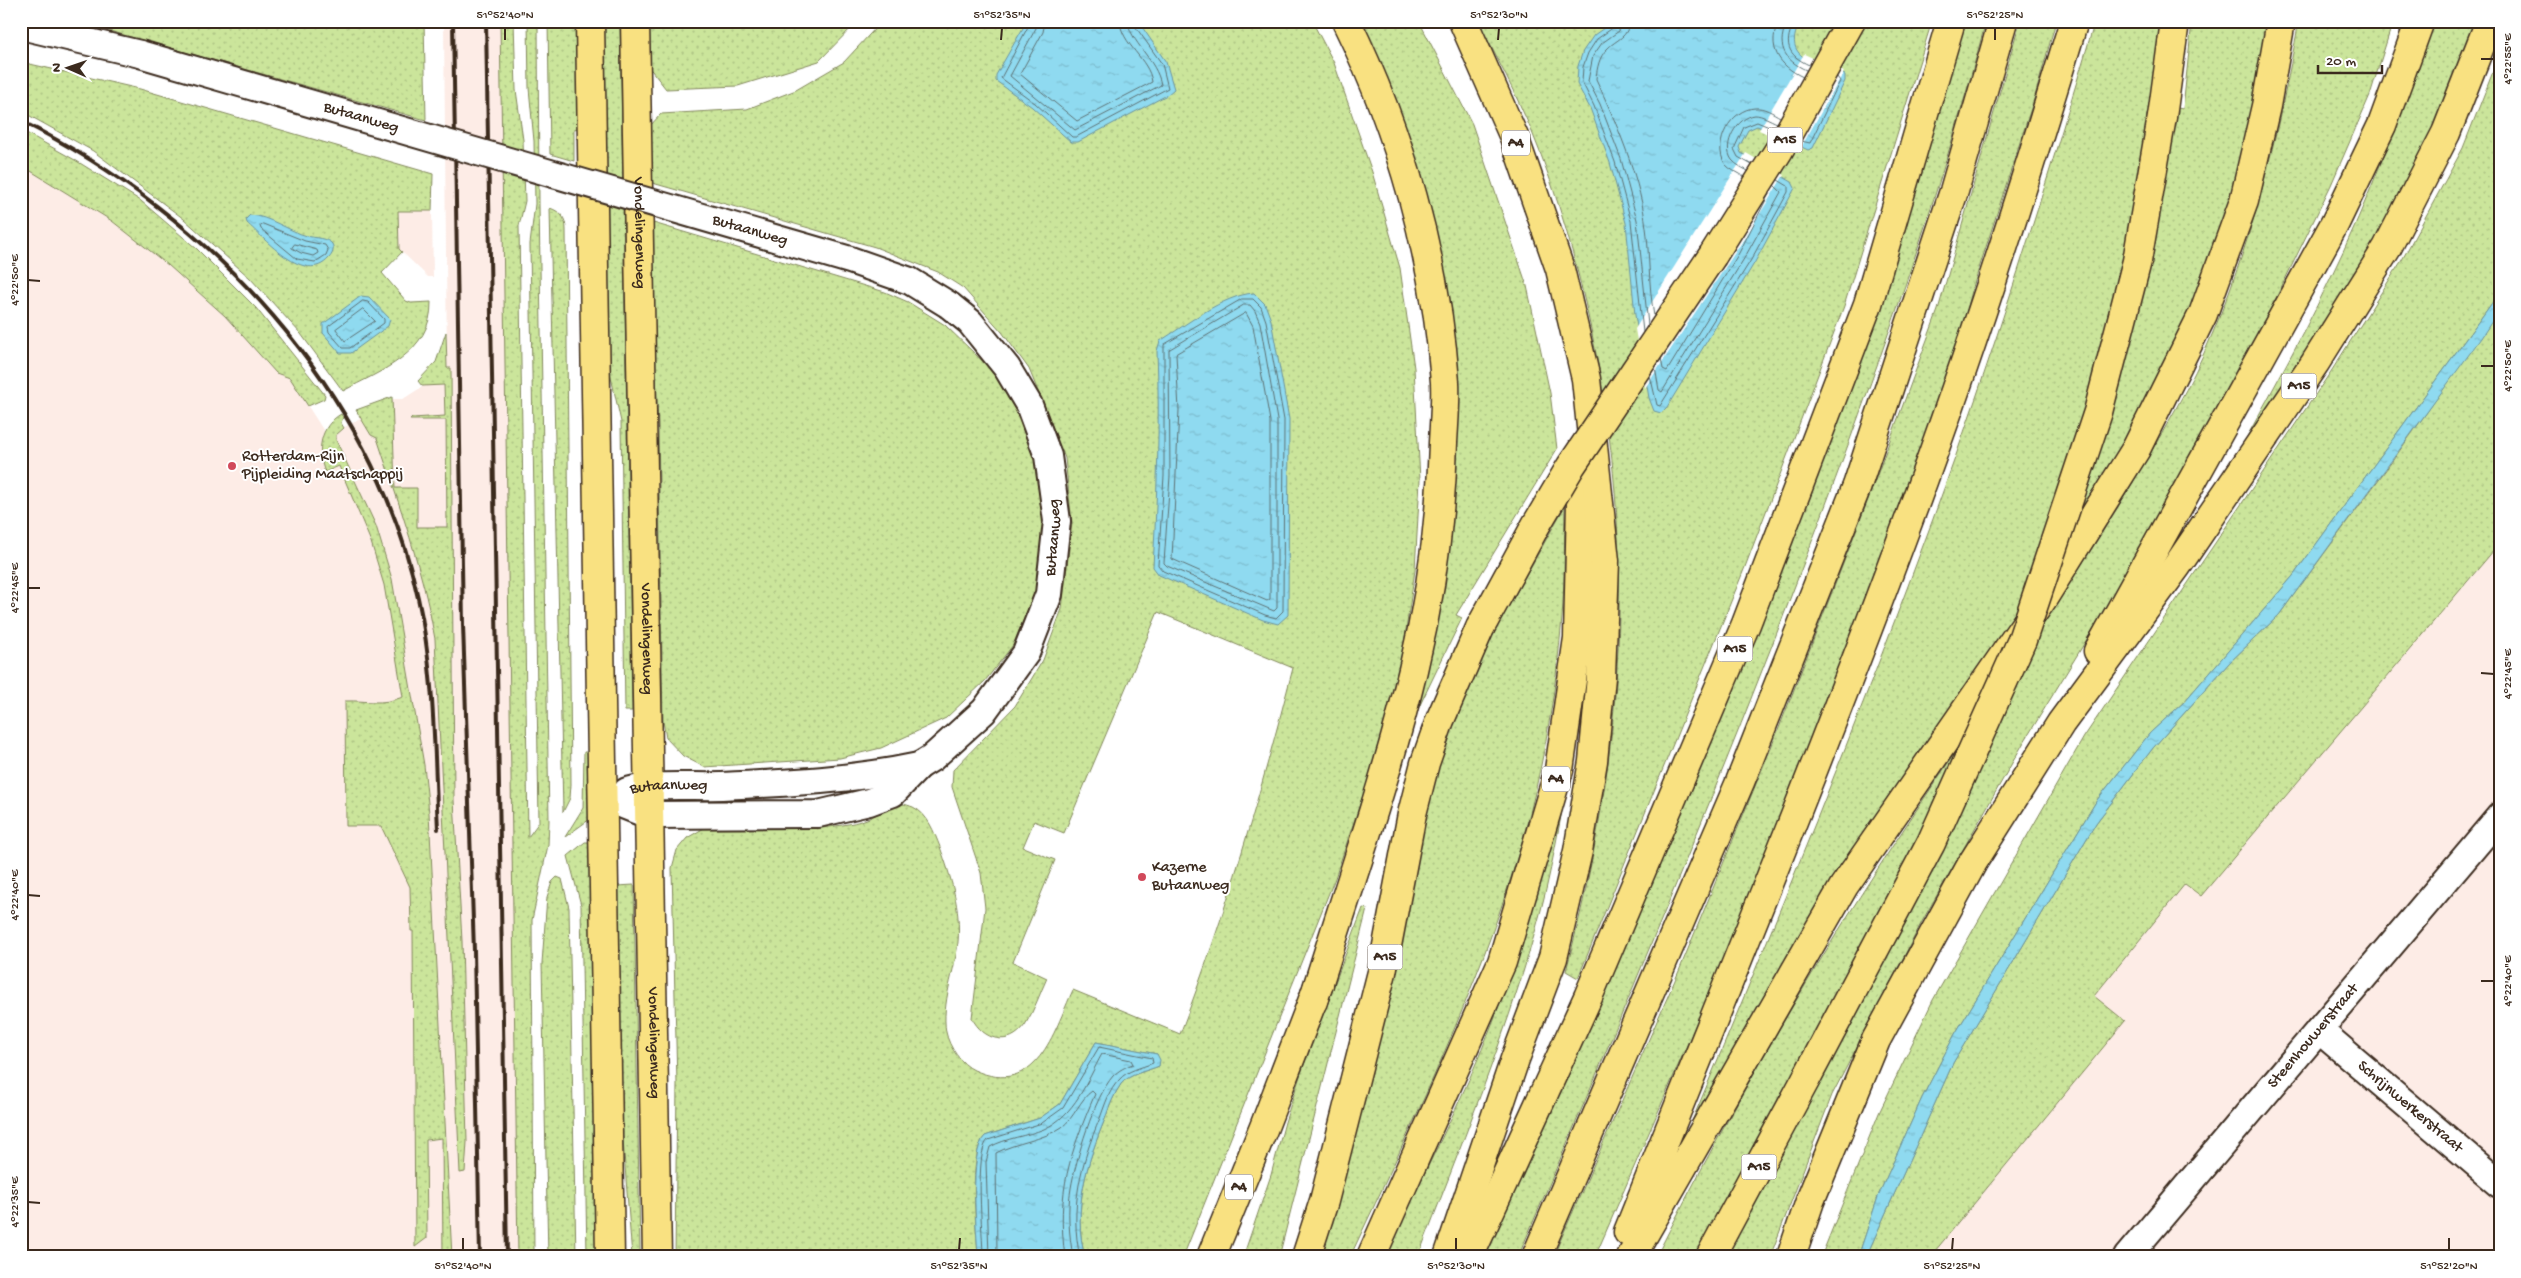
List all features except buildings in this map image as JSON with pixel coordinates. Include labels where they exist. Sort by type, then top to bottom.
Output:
[{"type":"main road","points":[[590,21],[610,1257]]},
{"type":"main road","name":"Vondelingenweg","points":[[635,21],[657,1257]]},
{"type":"main road","name":"A4","points":[[1213,1252],[1312,1001],[1396,736],[1414,668],[1428,599],[1442,479],[1445,384],[1432,273],[1399,152],[1366,61],[1346,21]]},
{"type":"main road","name":"A4","points":[[1448,1257],[1515,1059],[1553,958],[1578,851],[1593,761],[1601,677],[1605,562],[1586,379],[1560,269],[1514,137],[1462,21]]},
{"type":"main road","name":"A15","points":[[1306,1257],[1324,1200],[1382,972],[1412,814],[1431,746],[1465,659],[1536,524],[1592,434],[1713,255],[1779,150],[1851,21]]},
{"type":"main road","name":"A15","points":[[1469,1257],[1588,997],[1746,624],[1868,304],[1951,21]]},
{"type":"main road","points":[[1536,1257],[1740,782],[1857,486],[1954,191],[2003,21]]},
{"type":"main road","points":[[1619,1257],[1792,823],[1911,513],[2015,214],[2074,21]]},
{"type":"main road","name":"A15","points":[[1710,1257],[1931,843],[2022,640],[2098,412],[2137,261],[2162,117],[2175,21]]},
{"type":"main road","points":[[1631,1257],[1844,886],[2042,600],[2136,449],[2203,314],[2244,200],[2266,106],[2281,21]]},
{"type":"main road","name":"A15","points":[[2061,724],[2116,616],[2267,350],[2336,223],[2382,125],[2420,21]]},
{"type":"main road","name":"A15","points":[[1791,1257],[1810,1201],[1876,1040],[1973,862],[2061,724],[2177,566],[2314,362],[2387,248],[2446,133],[2490,21]]},
{"type":"main road","name":"A4","points":[[1371,1257],[1502,962],[1559,770],[1578,638],[1581,500],[1575,388],[1560,269]]},
{"type":"main road","name":"A15","points":[[1312,1001],[1391,794],[1413,744],[1465,659]]},
{"type":"street","name":"Butaanweg","points":[[21,26],[140,54],[850,260],[910,281],[949,305],[970,322],[1008,368],[1030,405],[1048,456],[1057,521],[1049,594],[1026,653],[984,711],[932,758],[861,804],[818,814],[648,815],[603,797]]},
{"type":"street","name":"Butaanweg","points":[[603,797],[648,786],[893,782]]},
{"type":"street","name":"Steenhouwerstraat","points":[[2127,1257],[2500,816]]},
{"type":"street","name":"Schrijnwerkerstraat","points":[[2319,1030],[2500,1184]]},
{"type":"shaded area","points":[[444,21],[504,21],[527,1257],[21,1257],[21,165],[112,221],[168,265],[225,316],[276,373],[290,378],[327,436],[360,419],[358,413],[390,399],[403,399],[447,371]]},
{"type":"shaded area","points":[[398,211],[432,211],[433,277],[428,277],[399,249]]},
{"type":"shaded area","points":[[2500,543],[2500,1257],[1930,1257],[2124,1021],[2094,996],[2185,884],[2201,896]]},
{"type":"green space","points":[[74,21],[424,21],[426,120]]},
{"type":"green space","points":[[500,21],[514,21],[516,90],[523,140],[525,201],[519,226],[528,837],[539,822],[530,244],[535,204],[534,141],[529,88],[528,21],[538,21],[539,205],[549,821],[548,845],[532,920],[534,1257],[518,1257]]},
{"type":"green space","points":[[548,21],[577,21],[579,128],[574,129],[574,161],[550,154]]},
{"type":"green space","points":[[603,21],[620,21],[632,711],[625,711],[621,422],[609,368]]},
{"type":"green space","points":[[647,21],[858,21],[819,61],[738,86],[666,89],[648,66]]},
{"type":"green space","points":[[882,21],[1312,21],[1334,63],[1372,172],[1400,268],[1414,368],[1420,480],[1415,570],[1401,663],[1384,733],[1335,878],[1183,1257],[1085,1257],[1080,1222],[1083,1186],[1092,1152],[1110,1105],[1118,1088],[1124,1081],[1133,1075],[1159,1066],[1157,1054],[1096,1042],[1060,1104],[1040,1118],[985,1136],[979,1145],[976,1159],[974,1194],[978,1257],[675,1257],[677,1084],[672,868],[677,850],[687,838],[706,827],[815,822],[816,829],[861,821],[898,804],[913,807],[923,814],[933,830],[944,858],[957,905],[958,942],[945,1010],[945,1021],[950,1043],[956,1054],[965,1064],[974,1070],[996,1076],[1013,1075],[1028,1068],[1040,1057],[1049,1042],[1073,990],[1180,1034],[1228,898],[1293,668],[1158,612],[1064,833],[1034,821],[1023,847],[1055,860],[1013,962],[1047,978],[1031,1014],[1019,1032],[1012,1037],[1004,1039],[989,1036],[983,1032],[972,1018],[985,908],[981,873],[952,787],[953,770],[1015,706],[1043,660],[1062,609],[1072,523],[1065,458],[1029,369],[1002,332],[963,288],[938,272],[875,247],[649,182],[647,129],[661,114],[747,109],[796,90],[844,62]]},
{"type":"green space","points":[[1357,21],[1419,21],[1472,124],[1527,286],[1550,393],[1557,449],[1456,615],[1462,618],[1405,736],[1452,361]]},
{"type":"green space","points":[[1478,21],[1932,21],[1844,306],[1745,567],[1578,978],[1566,971],[1586,890],[1601,810],[1612,730],[1618,652],[1619,572],[1615,493],[1606,412],[1591,329],[1566,229],[1532,132]]},
{"type":"green space","points":[[1962,21],[1986,21],[1948,154],[1883,350],[1776,634],[1669,902],[1518,1257],[1481,1257],[1576,1044]]},
{"type":"green space","points":[[2020,21],[2056,21],[2035,96],[1973,287],[1945,395],[1740,923],[1595,1257],[1553,1257],[1679,971],[1779,728],[1866,505],[1938,310]]},
{"type":"green space","points":[[2095,21],[2165,21],[2154,104],[2183,109],[2192,21],[2272,21],[2242,170],[2196,307],[2136,428],[2059,550],[1988,655],[1696,1122],[1692,1121],[1816,822],[1876,671],[1933,519],[1977,396],[2018,272]]},
{"type":"green space","points":[[2299,21],[2393,21],[2370,95],[2331,185],[2243,366],[2120,585],[2024,742],[1924,918],[1832,1095],[1770,1257],[1656,1257],[1739,1100],[1828,947],[1892,847],[2098,539],[2157,442],[2186,389],[2221,313],[2250,231],[2282,106]]},
{"type":"green space","points":[[2432,21],[2483,21],[2445,120],[2358,279],[2228,472],[2305,329],[2344,249],[2385,153]]},
{"type":"green space","points":[[2500,54],[2500,292],[2293,576],[2184,702],[2150,733],[2097,800],[1955,1034],[1922,1098],[1879,1194],[1858,1257],[1821,1257],[1879,1113],[1933,1000],[2084,737],[2332,370],[2402,260],[2463,148]]},
{"type":"green space","points":[[21,62],[140,89],[433,174],[432,211],[398,211],[399,249],[402,252],[382,273],[406,301],[411,303],[431,302],[429,320],[423,335],[401,358],[343,391],[301,334],[250,278],[184,219],[93,151],[21,111]]},
{"type":"green space","points":[[21,130],[75,160],[141,201],[197,249],[256,308],[325,395],[324,399],[308,406],[290,378],[276,373],[225,316],[168,265],[112,221],[21,165]]},
{"type":"green space","points":[[550,208],[562,216],[566,230],[571,785],[570,798],[563,812]]},
{"type":"green space","points":[[650,222],[885,292],[908,302],[945,325],[999,377],[1036,448],[1047,515],[1040,580],[1013,645],[985,681],[946,718],[881,748],[840,758],[704,767],[683,756],[666,738],[663,721],[658,425]]},
{"type":"green space","points":[[2500,309],[2500,543],[2201,896],[2185,884],[2094,996],[2125,1021],[1930,1257],[1866,1257],[1953,1063],[2096,823],[2153,748],[2229,663],[2279,615],[2393,460]]},
{"type":"green space","points":[[446,332],[447,368],[451,368],[454,800],[462,941],[467,1142],[465,1172],[460,1173],[435,639],[417,562],[377,438],[371,435],[356,410],[392,397],[395,488],[417,488],[417,527],[447,527],[446,420],[410,420],[412,418],[445,416],[444,385],[422,386],[418,381],[436,362]]},
{"type":"green space","points":[[341,414],[343,417],[341,423],[344,428],[336,435],[336,440],[376,526],[392,579],[424,765],[429,813],[452,1257],[443,1257],[442,1138],[426,1140],[427,1238],[415,1247],[413,931],[411,931],[410,887],[381,826],[346,826],[345,701],[380,702],[403,697],[384,585],[371,542],[339,466],[325,472],[322,464],[321,448],[324,432],[328,425]]},
{"type":"green space","points":[[1565,506],[1563,603],[1554,691],[1536,789],[1514,870],[1473,983],[1450,1039],[1350,1257],[1316,1257],[1430,787],[1458,703],[1488,632],[1493,634]]},
{"type":"green space","points":[[584,752],[589,752],[590,819],[565,837],[583,808]]},
{"type":"green space","points":[[1570,761],[1555,847],[1541,911],[1523,973],[1480,1096],[1418,1257],[1384,1257],[1455,1110],[1494,1019],[1517,956],[1536,892]]},
{"type":"green space","points":[[585,842],[591,842],[598,1257],[587,1257],[581,905],[568,856]]},
{"type":"green space","points":[[557,877],[562,879],[569,908],[576,1257],[548,1257],[542,963],[547,897],[552,882]]},
{"type":"green space","points":[[634,885],[640,1257],[632,1257],[621,1114],[617,886]]},
{"type":"green space","points":[[1363,908],[1367,909],[1279,1257],[1243,1257],[1271,1175],[1285,1122],[1301,1073]]},
{"type":"water","points":[[1027,21],[1138,21],[1166,62],[1174,89],[1167,95],[1078,142],[1071,142],[1032,107],[996,81],[996,75]]},
{"type":"water","points":[[1614,21],[1801,21],[1795,34],[1795,44],[1798,52],[1813,63],[1845,75],[1845,81],[1813,148],[1808,150],[1757,126],[1748,130],[1739,147],[1741,153],[1792,182],[1795,188],[1755,262],[1667,407],[1661,413],[1654,411],[1649,398],[1635,315],[1626,223],[1610,163],[1590,108],[1577,84],[1578,66],[1583,51],[1594,35]]},
{"type":"water","points":[[250,215],[272,221],[300,234],[327,240],[333,246],[332,254],[319,265],[309,267],[297,263],[286,257],[247,223],[246,219]]},
{"type":"water","points":[[2500,292],[2500,309],[2481,338],[2279,615],[2229,663],[2153,748],[2096,823],[1953,1063],[1866,1257],[1858,1257],[1879,1194],[1922,1098],[1955,1034],[2097,800],[2150,733],[2184,702],[2293,576]]},
{"type":"water","points":[[1254,293],[1265,304],[1271,320],[1289,419],[1288,615],[1278,624],[1263,620],[1159,575],[1153,567],[1158,459],[1157,351],[1160,341],[1217,305],[1242,295]]},
{"type":"water","points":[[361,296],[369,297],[390,319],[388,326],[351,353],[340,353],[323,333],[323,324]]},
{"type":"water","points":[[1096,1042],[1157,1054],[1160,1060],[1159,1066],[1133,1075],[1121,1084],[1098,1135],[1087,1169],[1081,1204],[1081,1239],[1085,1257],[978,1257],[975,1175],[980,1145],[985,1136],[1040,1118],[1060,1104]]},
{"type":"pier","points":[[1804,54],[1844,72],[1800,149],[1759,130]]},
{"type":"pier","points":[[1746,153],[1784,175],[1748,233],[1645,388],[1635,329]]},
{"type":"railway","points":[[453,21],[463,625],[474,951],[480,1257]]},
{"type":"railway","points":[[486,21],[507,1257]]},
{"type":"railway","points":[[21,121],[90,160],[156,206],[218,258],[274,316],[322,380],[364,449],[396,521],[424,626],[431,684],[438,829]]},
{"type":"place","name":"Rotterdam-Rijn Pijpleiding Maatschappij","points":[[232,466]]},
{"type":"place","name":"Kazerne Butaanweg","points":[[1142,877]]}]
